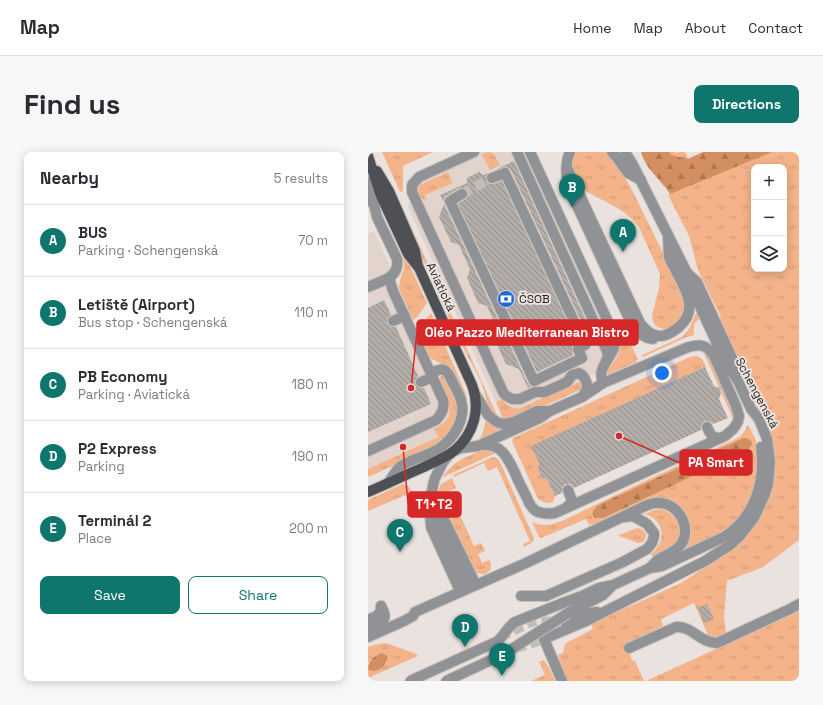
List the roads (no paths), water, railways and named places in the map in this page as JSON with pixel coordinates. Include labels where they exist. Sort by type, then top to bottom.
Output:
[{"type":"main road","name":"Aviatická","points":[[368,155],[381,196],[408,254],[419,268],[474,392],[476,405],[473,423],[467,436],[454,451],[441,459],[369,491]]},
{"type":"street","points":[[474,152],[419,177],[412,185],[412,192],[503,392],[508,397],[515,400],[520,399],[535,392],[545,392],[567,382],[572,375],[581,374],[588,384],[587,390],[582,397]]},
{"type":"street","points":[[517,152],[607,351],[608,357],[606,363]]},
{"type":"street","points":[[530,152],[615,338],[614,350],[601,370],[603,383]]},
{"type":"street","points":[[570,152],[567,168],[640,323],[644,329],[651,334],[658,336],[672,332],[682,325],[686,320],[690,308],[689,298],[669,257],[668,234]]},
{"type":"street","points":[[612,152],[628,173],[641,180]]},
{"type":"street","name":"Schengenská","points":[[562,681],[544,639],[580,624],[705,561],[730,545],[747,528],[754,518],[768,484],[770,462],[767,439],[759,419],[751,409],[738,381],[725,361],[690,285],[687,273],[641,180],[624,152]]},
{"type":"street","points":[[631,152],[639,168],[641,180]]},
{"type":"street","points":[[462,194],[450,201],[534,381],[582,358],[578,349],[585,345],[505,172],[492,178]]},
{"type":"street","points":[[368,182],[372,196],[372,211],[397,260],[396,271],[393,275],[368,287]]},
{"type":"street","points":[[545,258],[561,250]]},
{"type":"street","points":[[368,451],[436,420],[444,409],[443,400],[393,291],[389,278]]},
{"type":"street","points":[[394,321],[405,316]]},
{"type":"street","points":[[468,588],[430,506],[431,492],[435,478],[448,455],[454,451],[462,448],[473,448],[482,445],[540,418],[550,411],[582,397],[603,383],[686,348],[698,345],[711,350],[738,412],[738,421],[736,425],[729,433],[720,438],[550,514],[536,511],[532,507],[505,455],[494,446],[486,444],[482,445]]},
{"type":"street","points":[[388,483],[400,467],[437,450],[450,439],[460,421],[462,406],[448,374],[442,369],[439,369],[421,382]]},
{"type":"street","points":[[474,392],[488,415],[499,423],[510,423],[537,411],[550,411]]},
{"type":"street","points":[[410,681],[498,641],[509,626],[515,622],[599,588],[613,585],[650,568],[662,566],[732,532],[738,527],[751,508],[761,480],[762,460],[760,441],[753,423],[751,409]]},
{"type":"street","points":[[708,427],[712,436],[720,438]]},
{"type":"street","points":[[567,507],[572,501],[568,490]]},
{"type":"street","points":[[431,492],[468,588]]},
{"type":"street","points":[[368,636],[404,621],[413,616],[415,612],[651,504],[666,504],[676,510],[682,518],[685,531],[684,537],[678,548],[673,553],[658,560],[650,568]]},
{"type":"street","points":[[521,596],[546,596],[623,562],[647,549],[652,543],[654,532],[647,524],[637,518],[632,516],[623,517]]},
{"type":"street","points":[[446,681],[504,654],[568,613],[603,595],[613,585]]},
{"type":"street","points":[[629,648],[676,627],[682,626],[704,641],[716,643],[790,610],[799,604]]},
{"type":"street","points":[[368,620],[380,614],[381,606],[385,615],[384,620],[368,628]]},
{"type":"street","points":[[565,622],[583,614],[603,612]]},
{"type":"street","points":[[481,649],[487,662]]},
{"type":"tunnel","points":[[462,194],[492,178]]},
{"type":"tunnel","points":[[500,637],[536,621],[560,622]]},
{"type":"tunnel","points":[[516,648],[544,639]]},
{"type":"place","name":"Letiště (Airport)","points":[[572,207]]},
{"type":"place","name":"BUS","points":[[623,252]]},
{"type":"place","name":"ČSOB","points":[[506,299]]},
{"type":"place","name":"Oléo Pazzo Mediterranean Bistro","points":[[411,388]]},
{"type":"place","name":"PA Smart","points":[[619,436]]},
{"type":"place","name":"T1+T2","points":[[403,447]]},
{"type":"place","name":"PB Economy","points":[[400,552]]},
{"type":"place","name":"P2 Express","points":[[465,647]]},
{"type":"place","name":"Terminál 2","points":[[502,676]]}]
